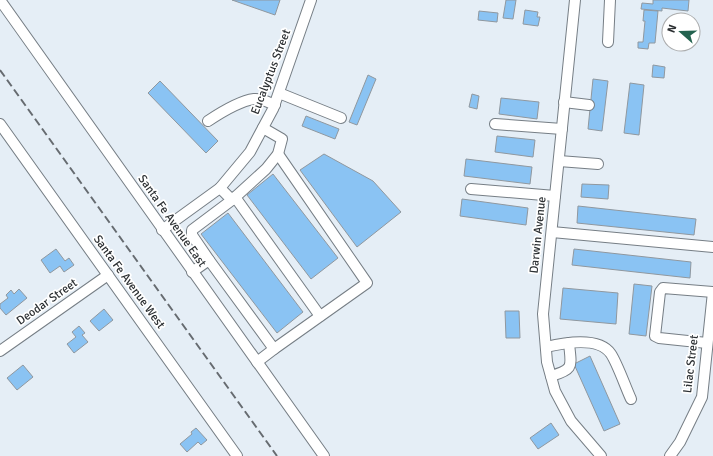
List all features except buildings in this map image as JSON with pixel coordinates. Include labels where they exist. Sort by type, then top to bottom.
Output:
[{"type":"street","name":"Eucalyptus Street","points":[[162,230],[220,188],[250,152],[279,93],[311,0]]},
{"type":"street","name":"Darwin Avenue","points":[[575,0],[543,314],[547,362],[555,391],[571,421],[601,456]]},
{"type":"street","points":[[608,42],[610,0]]},
{"type":"street","name":"Santa Fe Avenue East","points":[[4,2],[162,230],[324,456]]},
{"type":"street","points":[[279,93],[341,118]]},
{"type":"street","points":[[208,120],[230,108],[253,99],[260,99],[274,105]]},
{"type":"street","points":[[564,102],[588,105]]},
{"type":"street","name":"Santa Fe Avenue West","points":[[0,124],[234,455]]},
{"type":"street","points":[[495,124],[562,129]]},
{"type":"street","points":[[263,128],[282,139],[278,154],[266,170],[234,198],[192,230],[192,235],[274,350]]},
{"type":"street","points":[[257,362],[367,283],[278,154]]},
{"type":"street","points":[[559,161],[598,164]]},
{"type":"street","points":[[220,188],[234,198],[320,316]]},
{"type":"street","points":[[471,190],[555,196]]},
{"type":"street","points":[[552,232],[713,247]]},
{"type":"street","points":[[192,272],[210,260]]},
{"type":"street","name":"Deodar Street","points":[[0,351],[108,275]]},
{"type":"street","points":[[707,343],[659,338],[655,336],[660,292],[663,288],[713,292]]},
{"type":"street","name":"Lilac Street","points":[[670,456],[680,442],[702,397],[713,292]]},
{"type":"street","points":[[546,347],[582,342],[603,347],[610,353],[631,399]]},
{"type":"street","points":[[550,376],[562,373],[569,368],[571,364],[569,343]]},
{"type":"railway","points":[[0,70],[277,456]]}]
